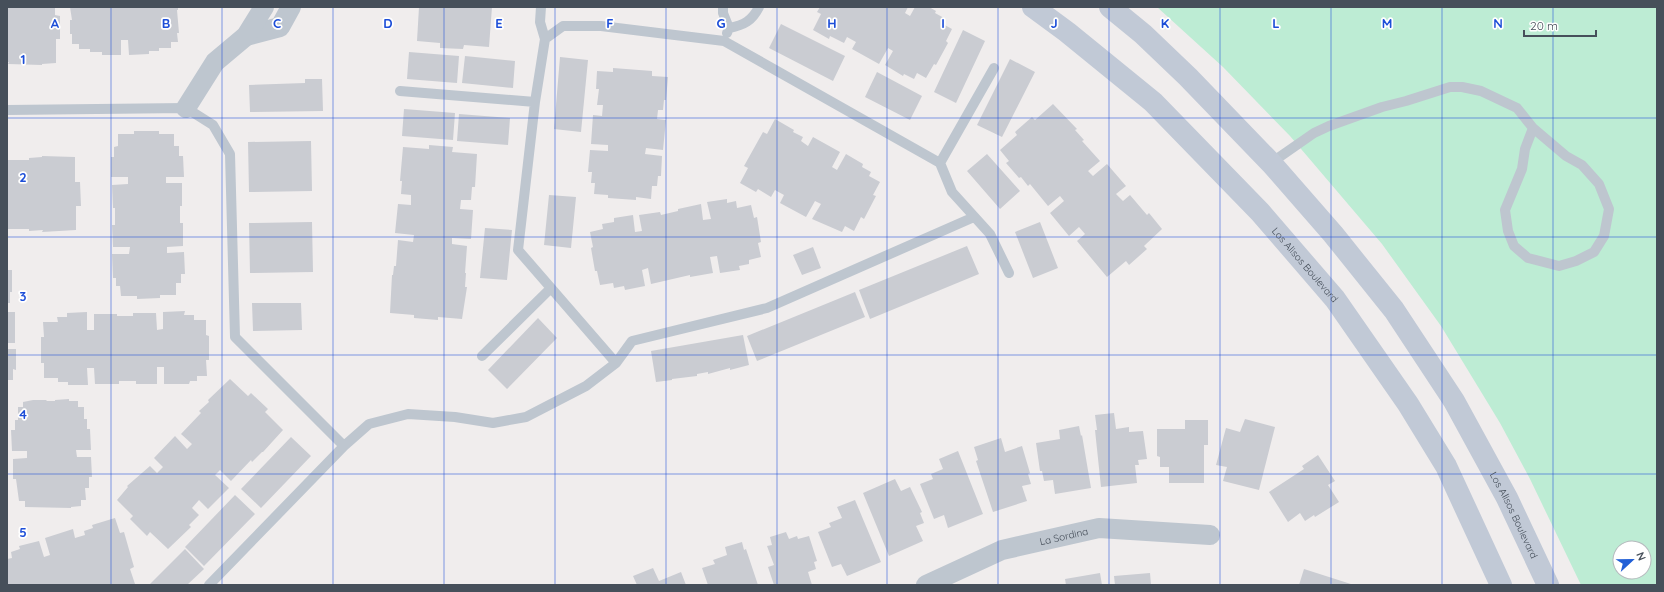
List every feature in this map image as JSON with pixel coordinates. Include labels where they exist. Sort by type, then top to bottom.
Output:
[{"type":"main road","name":"Los Alisos Boulevard","points":[[1033,7],[1067,32],[1153,102],[1260,212],[1335,299],[1408,404],[1446,466],[1501,585]]},
{"type":"main road","name":"Los Alisos Boulevard","points":[[1110,7],[1143,34],[1188,77],[1271,163],[1333,234],[1398,316],[1454,401],[1481,449],[1508,498],[1548,585]]},
{"type":"street","points":[[186,108],[215,62],[246,36],[264,7]]},
{"type":"street","points":[[246,36],[280,26],[291,7]]},
{"type":"street","name":"La Sordina","points":[[926,585],[1002,550],[1099,528],[1210,535]]},
{"type":"lane","points":[[541,7],[540,22],[545,39],[535,102],[518,250],[550,289],[616,363]]},
{"type":"lane","points":[[723,7],[723,13],[729,28],[724,41]]},
{"type":"lane","points":[[729,28],[743,26],[755,14],[759,7]]},
{"type":"lane","points":[[545,39],[563,26],[601,26],[724,41],[940,163],[952,192],[990,234],[1010,273]]},
{"type":"lane","points":[[940,163],[994,68]]},
{"type":"lane","points":[[1271,163],[1314,133],[1382,107],[1450,87],[1481,91],[1517,108],[1533,128],[1566,156],[1582,165],[1599,184],[1609,209],[1604,236],[1594,252],[1576,261],[1560,266],[1528,258],[1514,246],[1508,231],[1505,210],[1522,169],[1525,149],[1533,128]]},
{"type":"lane","points":[[400,91],[535,102]]},
{"type":"lane","points":[[7,110],[186,108],[213,125],[230,154],[235,337],[344,446]]},
{"type":"lane","points":[[209,585],[344,446],[369,424],[408,414],[455,416],[493,424],[526,417],[586,386],[616,363],[632,341],[767,308],[974,217]]},
{"type":"lane","points":[[482,356],[550,289]]},
{"type":"green space","points":[[1157,7],[1657,7],[1657,585],[1581,585],[1530,479],[1500,423],[1441,326],[1382,244],[1290,136],[1223,67]]},
{"type":"building","points":[[7,7],[55,7],[55,15],[60,16],[60,39],[56,39],[56,63],[42,65],[8,64]]},
{"type":"building","points":[[70,7],[178,7],[178,42],[171,42],[171,48],[159,48],[159,51],[149,51],[149,54],[129,55],[128,40],[121,40],[121,55],[102,55],[102,52],[90,52],[90,49],[79,49],[79,44],[72,44],[72,34],[70,34],[70,20],[72,20]]},
{"type":"building","points":[[419,7],[492,7],[489,47],[464,45],[463,49],[440,48],[440,43],[417,41]]},
{"type":"building","points":[[820,7],[908,7],[905,13],[910,16],[915,7],[929,7],[936,11],[935,13],[944,18],[941,23],[952,29],[946,41],[948,43],[936,65],[934,64],[926,78],[917,73],[914,79],[904,74],[903,76],[885,65],[893,51],[888,48],[879,64],[852,49],[856,42],[847,37],[844,43],[830,36],[829,39],[813,30],[821,14],[817,12]]},
{"type":"building","points":[[781,24],[845,56],[833,81],[769,48]]},
{"type":"building","points":[[963,30],[985,41],[956,103],[934,92]]},
{"type":"building","points":[[409,52],[459,56],[457,83],[407,79]]},
{"type":"building","points":[[465,56],[515,61],[513,88],[462,83]]},
{"type":"building","points":[[560,57],[588,60],[581,132],[554,129]]},
{"type":"building","points":[[1010,59],[1035,72],[1002,137],[977,125]]},
{"type":"building","points":[[613,68],[652,71],[652,76],[668,77],[666,100],[664,100],[663,110],[658,110],[657,119],[666,120],[663,150],[646,148],[645,154],[662,156],[661,176],[658,176],[657,186],[652,186],[651,199],[636,197],[636,200],[608,198],[608,195],[594,194],[595,183],[591,183],[592,172],[588,172],[590,150],[608,151],[608,145],[591,144],[593,115],[602,116],[603,105],[597,105],[599,89],[596,89],[597,71],[613,72]]},
{"type":"building","points":[[877,72],[922,96],[910,120],[865,97]]},
{"type":"building","points":[[305,79],[322,79],[323,111],[250,112],[249,85],[305,83]]},
{"type":"building","points":[[1053,104],[1077,129],[1075,130],[1084,140],[1082,141],[1100,161],[1088,171],[1093,176],[1107,164],[1126,186],[1116,194],[1123,201],[1130,195],[1147,215],[1149,213],[1162,229],[1144,246],[1147,249],[1129,265],[1126,261],[1107,277],[1077,241],[1085,234],[1079,227],[1069,236],[1050,213],[1064,201],[1060,196],[1048,206],[1030,184],[1028,186],[1006,163],[1009,161],[1000,150],[1017,135],[1015,132],[1032,117],[1035,120]]},
{"type":"building","points":[[404,109],[455,113],[453,140],[402,136]]},
{"type":"building","points":[[459,114],[510,118],[508,145],[457,141]]},
{"type":"building","points":[[775,119],[794,130],[793,132],[803,137],[801,141],[808,146],[813,137],[840,152],[832,167],[837,170],[846,154],[863,164],[862,167],[871,172],[869,176],[880,182],[873,195],[876,196],[864,219],[861,217],[854,231],[845,226],[842,232],[812,219],[821,204],[815,201],[806,217],[780,203],[784,195],[775,190],[771,197],[758,189],[756,192],[740,183],[748,168],[744,166],[763,132],[767,134]]},
{"type":"building","points":[[134,131],[159,131],[159,134],[174,134],[174,146],[179,146],[179,156],[183,156],[184,177],[166,177],[166,183],[182,183],[180,223],[183,223],[183,246],[167,247],[167,253],[184,252],[185,274],[181,274],[181,283],[176,283],[176,295],[160,295],[160,298],[137,299],[137,296],[121,296],[120,286],[116,286],[116,278],[113,278],[112,254],[129,254],[130,247],[113,247],[112,225],[115,225],[115,208],[113,208],[112,185],[128,184],[128,177],[111,177],[111,157],[114,157],[114,147],[118,146],[118,134],[134,134]]},
{"type":"building","points":[[311,141],[312,191],[249,192],[248,142]]},
{"type":"building","points":[[429,145],[453,147],[452,152],[477,154],[475,187],[472,187],[471,200],[461,200],[460,209],[473,210],[471,239],[452,238],[452,244],[467,246],[465,287],[467,287],[462,319],[438,317],[438,320],[414,318],[414,315],[390,313],[392,275],[394,266],[396,266],[398,240],[413,242],[414,235],[395,233],[398,204],[411,205],[411,195],[401,194],[402,181],[400,181],[403,147],[429,149]]},
{"type":"building","points":[[987,154],[1020,191],[1000,209],[967,171]]},
{"type":"building","points":[[42,156],[75,157],[75,182],[80,182],[81,206],[76,206],[76,230],[42,232],[43,230],[29,231],[29,229],[7,229],[7,160],[29,160],[29,158]]},
{"type":"building","points":[[549,195],[576,197],[571,248],[544,245]]},
{"type":"building","points":[[727,199],[727,203],[736,201],[737,208],[751,205],[754,218],[757,217],[761,242],[758,243],[761,257],[749,260],[749,264],[739,266],[740,270],[720,273],[717,256],[710,257],[713,273],[690,277],[690,275],[651,284],[648,268],[642,270],[645,286],[625,290],[624,286],[614,288],[613,283],[600,285],[597,271],[595,271],[590,232],[603,229],[602,224],[614,222],[614,218],[633,215],[635,232],[642,231],[639,215],[660,212],[661,215],[678,211],[678,209],[701,204],[703,220],[711,219],[707,202]]},
{"type":"building","points":[[312,222],[313,272],[250,273],[249,223]]},
{"type":"building","points":[[1040,222],[1058,268],[1033,278],[1015,232]]},
{"type":"building","points":[[485,228],[512,230],[507,280],[480,278]]},
{"type":"building","points":[[967,246],[979,274],[870,319],[859,290]]},
{"type":"building","points":[[813,247],[821,268],[802,275],[793,255]]},
{"type":"building","points":[[7,270],[12,270],[12,292],[10,292],[10,303],[7,303]]},
{"type":"building","points":[[855,292],[865,317],[757,361],[747,336]]},
{"type":"building","points":[[252,303],[301,303],[302,330],[253,331]]},
{"type":"building","points":[[185,311],[184,315],[194,315],[194,320],[206,320],[206,335],[209,336],[209,360],[206,360],[207,376],[197,376],[197,381],[190,381],[189,384],[164,384],[164,367],[157,367],[157,384],[136,384],[136,381],[119,381],[119,384],[95,384],[94,368],[87,368],[88,385],[68,385],[68,382],[58,382],[58,378],[44,378],[44,363],[41,363],[41,337],[44,337],[43,322],[58,322],[57,317],[67,317],[67,313],[87,312],[87,330],[94,330],[94,314],[133,316],[133,313],[156,313],[157,330],[163,329],[163,312]]},
{"type":"building","points":[[7,312],[15,312],[15,343],[7,343]]},
{"type":"building","points":[[538,318],[557,338],[507,389],[488,370]]},
{"type":"building","points":[[743,335],[749,365],[730,370],[730,368],[708,374],[708,372],[697,374],[697,376],[656,382],[651,351]]},
{"type":"building","points":[[7,349],[16,349],[16,370],[13,369],[13,380],[7,380]]},
{"type":"building","points":[[230,379],[248,396],[251,393],[268,409],[265,412],[283,430],[263,452],[252,462],[251,460],[231,481],[220,470],[215,475],[229,488],[208,509],[199,500],[192,508],[199,515],[189,525],[191,527],[168,549],[150,532],[147,536],[130,519],[133,516],[117,500],[128,487],[127,486],[150,466],[157,473],[163,467],[154,458],[175,436],[187,449],[192,444],[181,434],[201,413],[199,411],[209,402],[208,400]]},
{"type":"building","points":[[69,399],[69,401],[78,401],[78,407],[84,407],[84,419],[87,419],[87,429],[90,429],[91,450],[76,450],[77,457],[91,457],[92,477],[89,477],[89,488],[85,488],[86,500],[81,500],[81,506],[71,508],[25,507],[25,501],[19,501],[16,479],[13,479],[13,459],[27,458],[27,451],[12,451],[11,430],[15,430],[15,420],[18,420],[18,407],[23,407],[23,402],[33,400],[55,401]]},
{"type":"building","points":[[1114,413],[1116,429],[1129,427],[1129,432],[1143,431],[1147,459],[1138,460],[1139,465],[1135,465],[1137,483],[1101,487],[1095,430],[1097,430],[1095,415]]},
{"type":"building","points":[[1245,419],[1275,427],[1259,490],[1223,481],[1227,467],[1216,465],[1226,428],[1240,432]]},
{"type":"building","points":[[1185,420],[1208,420],[1208,445],[1204,445],[1204,483],[1169,483],[1169,467],[1160,467],[1160,457],[1157,456],[1157,429],[1185,429]]},
{"type":"building","points":[[1079,426],[1081,436],[1082,435],[1091,488],[1055,494],[1053,480],[1044,481],[1042,471],[1040,471],[1036,443],[1060,439],[1059,430]]},
{"type":"building","points":[[291,437],[311,456],[261,508],[241,489]]},
{"type":"building","points":[[1001,438],[1005,452],[1022,446],[1030,473],[1028,474],[1031,484],[1022,486],[1027,501],[993,512],[976,461],[978,460],[974,447]]},
{"type":"building","points":[[958,451],[983,514],[948,528],[944,515],[934,519],[920,484],[933,479],[931,474],[943,469],[939,459]]},
{"type":"building","points":[[1318,455],[1335,481],[1328,485],[1339,502],[1315,517],[1314,515],[1305,521],[1300,513],[1288,522],[1269,492],[1304,469],[1302,466]]},
{"type":"building","points":[[895,479],[901,491],[910,487],[922,512],[920,513],[924,523],[916,526],[923,541],[889,556],[863,493]]},
{"type":"building","points":[[235,495],[255,514],[204,566],[185,547]]},
{"type":"building","points":[[855,500],[881,562],[847,576],[841,564],[832,567],[818,532],[831,527],[829,523],[842,518],[837,507]]},
{"type":"building","points":[[115,518],[120,533],[124,532],[134,567],[130,569],[135,584],[7,585],[7,559],[12,558],[11,552],[20,549],[19,546],[39,541],[44,557],[50,555],[45,538],[73,529],[75,538],[85,535],[84,531],[93,528],[92,525]]},
{"type":"building","points":[[786,532],[789,539],[797,536],[798,539],[809,536],[817,561],[814,562],[816,569],[808,572],[812,585],[774,585],[768,567],[774,565],[767,546],[772,545],[770,537]]},
{"type":"building","points":[[742,542],[744,550],[746,549],[758,585],[708,585],[702,568],[715,564],[713,560],[727,555],[725,547]]},
{"type":"building","points":[[185,549],[204,569],[187,585],[149,585]]},
{"type":"building","points":[[653,568],[659,581],[681,572],[686,585],[637,585],[633,576]]},
{"type":"building","points":[[1304,569],[1354,585],[1299,585]]},
{"type":"building","points":[[1100,573],[1102,585],[1066,585],[1065,579]]},
{"type":"building","points":[[1150,573],[1151,585],[1115,585],[1114,576]]}]
